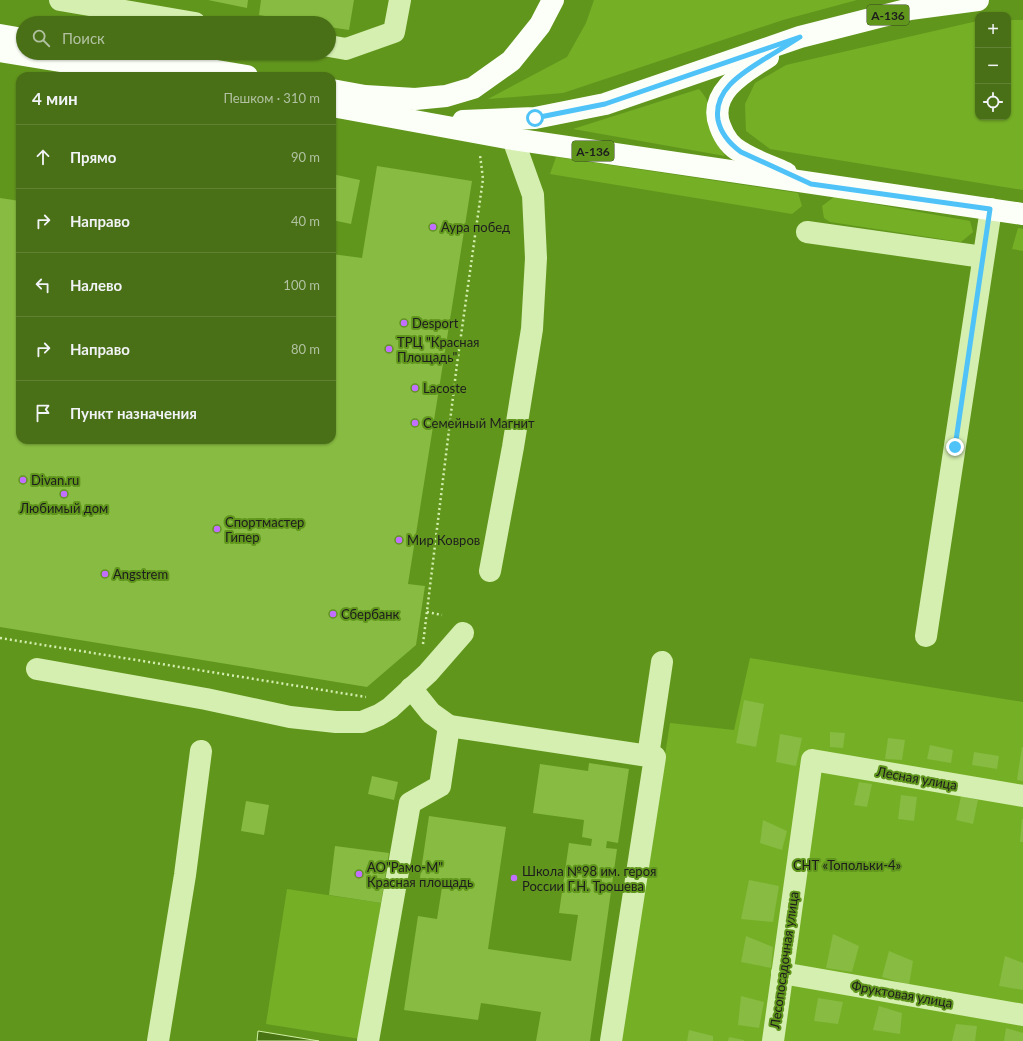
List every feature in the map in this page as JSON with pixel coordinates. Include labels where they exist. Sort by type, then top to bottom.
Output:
[{"type":"main road","points":[[336,91],[365,96],[416,99],[446,96],[472,88],[511,61],[540,25],[553,0]]},
{"type":"main road","name":"А-136","points":[[376,113],[459,121],[535,118],[605,104],[800,37],[910,9],[978,0]]},
{"type":"main road","points":[[0,35],[16,38]]},
{"type":"main road","name":"А-136","points":[[800,37],[735,80],[726,89],[718,105],[717,114],[722,132],[733,146],[741,152],[811,184]]},
{"type":"main road","points":[[0,51],[16,54]]},
{"type":"main road","points":[[55,60],[128,72]]},
{"type":"main road","points":[[151,60],[222,72]]},
{"type":"main road","name":"А-136","points":[[336,107],[513,139],[1023,214]]},
{"type":"street","points":[[60,0],[154,16]]},
{"type":"street","points":[[336,47],[346,49],[394,32],[400,0]]},
{"type":"street","points":[[490,571],[513,447],[532,329],[536,258],[533,195],[513,139]]},
{"type":"street","points":[[926,636],[990,209]]},
{"type":"street","points":[[807,232],[983,257]]},
{"type":"street","points":[[37,670],[206,699],[290,718],[336,722],[362,722],[379,715],[390,708],[428,673],[463,633]]},
{"type":"street","points":[[648,756],[662,662]]},
{"type":"street","points":[[411,688],[430,713],[449,726],[655,757],[611,1041]]},
{"type":"street","points":[[368,1041],[410,803],[440,786],[449,726]]},
{"type":"street","points":[[158,1041],[185,875],[201,751]]},
{"type":"street","name":"Лесная улица","points":[[812,760],[1023,796]]},
{"type":"street","name":"Лесопосадочная улица","points":[[773,1041],[812,760]]},
{"type":"street","name":"Фруктовая улица","points":[[782,973],[1023,1015]]},
{"type":"path","points":[[423,648],[457,364],[483,180],[480,155]]},
{"type":"path","points":[[427,612],[442,615]]},
{"type":"path","points":[[0,638],[367,697]]},
{"type":"green space","points":[[594,0],[857,0],[783,20],[563,93],[488,99],[567,57],[586,23]]},
{"type":"green space","points":[[1011,20],[1023,20],[1023,190],[770,149],[746,131],[745,104],[755,83],[786,65],[975,22],[975,120],[1011,120]]},
{"type":"green space","points":[[699,89],[704,95],[710,108],[718,145],[725,156],[573,129]]},
{"type":"green space","points":[[556,157],[798,193],[802,206],[792,214],[550,174]]},
{"type":"green space","points":[[834,197],[970,221],[973,232],[961,242],[830,222],[824,218],[822,206]]},
{"type":"green space","points":[[1018,228],[1023,229],[1023,251],[1012,249]]},
{"type":"green space","name":"СНТ «Топольки-4»","points":[[750,658],[1023,702],[1023,1041],[620,1041],[670,723],[734,730]]},
{"type":"green space","points":[[287,889],[381,903],[360,1039],[266,1024]]},
{"type":"shaded area","points":[[258,1031],[319,1041],[257,1041]]},
{"type":"building","points":[[208,0],[248,0],[247,8]]},
{"type":"building","points":[[261,0],[354,0],[349,30],[336,28],[336,16],[259,15]]},
{"type":"building","name":"ТРЦ \"Красная Площадь\"","points":[[377,166],[472,181],[408,584],[425,586],[416,645],[367,687],[0,627],[0,198],[16,200],[16,444],[336,444],[336,255],[362,258]]},
{"type":"building","points":[[336,175],[360,180],[351,224],[336,221]]},
{"type":"building","points":[[744,700],[764,704],[756,747],[736,743]]},
{"type":"building","points":[[830,732],[845,733],[843,748],[830,747]]},
{"type":"building","points":[[780,734],[802,738],[796,766],[776,762]]},
{"type":"building","points":[[888,738],[905,740],[902,760],[885,759]]},
{"type":"building","points":[[930,745],[953,750],[951,763],[927,759]]},
{"type":"building","points":[[1023,747],[1023,781],[1017,780]]},
{"type":"building","points":[[974,752],[999,756],[997,769],[972,765]]},
{"type":"building","points":[[589,763],[629,769],[618,843],[607,841],[606,848],[617,849],[590,1041],[536,1041],[541,1012],[481,1003],[478,1020],[404,1010],[418,916],[437,919],[443,881],[420,878],[429,816],[506,827],[488,949],[571,961],[578,915],[559,913],[569,843],[591,846],[592,839],[582,837],[584,820],[533,813],[540,764],[588,771]]},
{"type":"building","points":[[372,776],[398,782],[394,800],[368,794]]},
{"type":"building","points":[[859,782],[872,784],[867,807],[854,805]]},
{"type":"building","points":[[901,795],[917,797],[914,821],[898,819]]},
{"type":"building","points":[[961,796],[978,800],[973,824],[956,820]]},
{"type":"building","points":[[246,801],[269,805],[264,835],[241,831]]},
{"type":"building","points":[[1022,819],[1023,842],[1020,842]]},
{"type":"building","points":[[763,820],[787,831],[782,850],[760,843]]},
{"type":"building","name":"АО\"Рамо-М\" Красная площадь","points":[[335,846],[389,853],[381,903],[329,895]]},
{"type":"building","points":[[749,880],[779,886],[773,922],[741,919]]},
{"type":"building","points":[[833,934],[859,946],[852,972],[826,968]]},
{"type":"building","points":[[746,936],[773,947],[771,968],[741,962]]},
{"type":"building","points":[[889,951],[913,961],[909,985],[882,977]]},
{"type":"building","points":[[1005,956],[1023,963],[1023,990],[999,986]]},
{"type":"building","points":[[741,996],[764,1002],[759,1028],[738,1025]]},
{"type":"building","points":[[818,998],[843,1002],[838,1024],[814,1021]]},
{"type":"building","points":[[879,1006],[902,1013],[900,1034],[873,1030]]},
{"type":"building","points":[[956,1024],[977,1026],[975,1041],[952,1041]]},
{"type":"building","points":[[1006,1028],[1023,1033],[1023,1041],[1004,1041]]},
{"type":"building","points":[[689,1030],[713,1036],[713,1041],[687,1041]]},
{"type":"building","points":[[729,1037],[744,1040],[744,1041],[728,1041]]},
{"type":"place","name":"Аура побед","points":[[433,227]]},
{"type":"place","name":"Desport","points":[[404,323]]},
{"type":"place","name":"ТРЦ \"Красная Площадь\"","points":[[389,349]]},
{"type":"place","name":"Lacoste","points":[[415,388]]},
{"type":"place","name":"Семейный Магнит","points":[[415,423]]},
{"type":"place","name":"Divan.ru","points":[[23,480]]},
{"type":"place","name":"Любимый дом","points":[[64,494]]},
{"type":"place","name":"Спортмастер Гипер","points":[[217,529]]},
{"type":"place","name":"Мир Ковров","points":[[399,540]]},
{"type":"place","name":"Angstrem","points":[[105,574]]},
{"type":"place","name":"Сбербанк","points":[[333,614]]},
{"type":"place","name":"АО\"Рамо-М\" Красная площадь","points":[[359,874]]},
{"type":"place","name":"Школа №98 им. героя России Г.Н. Трошева","points":[[514,878]]},
{"type":"route","points":[[535,118],[605,104],[800,37],[745,72],[726,89],[718,105],[717,114],[722,132],[733,146],[741,152],[811,184],[990,209],[955,447]]}]
